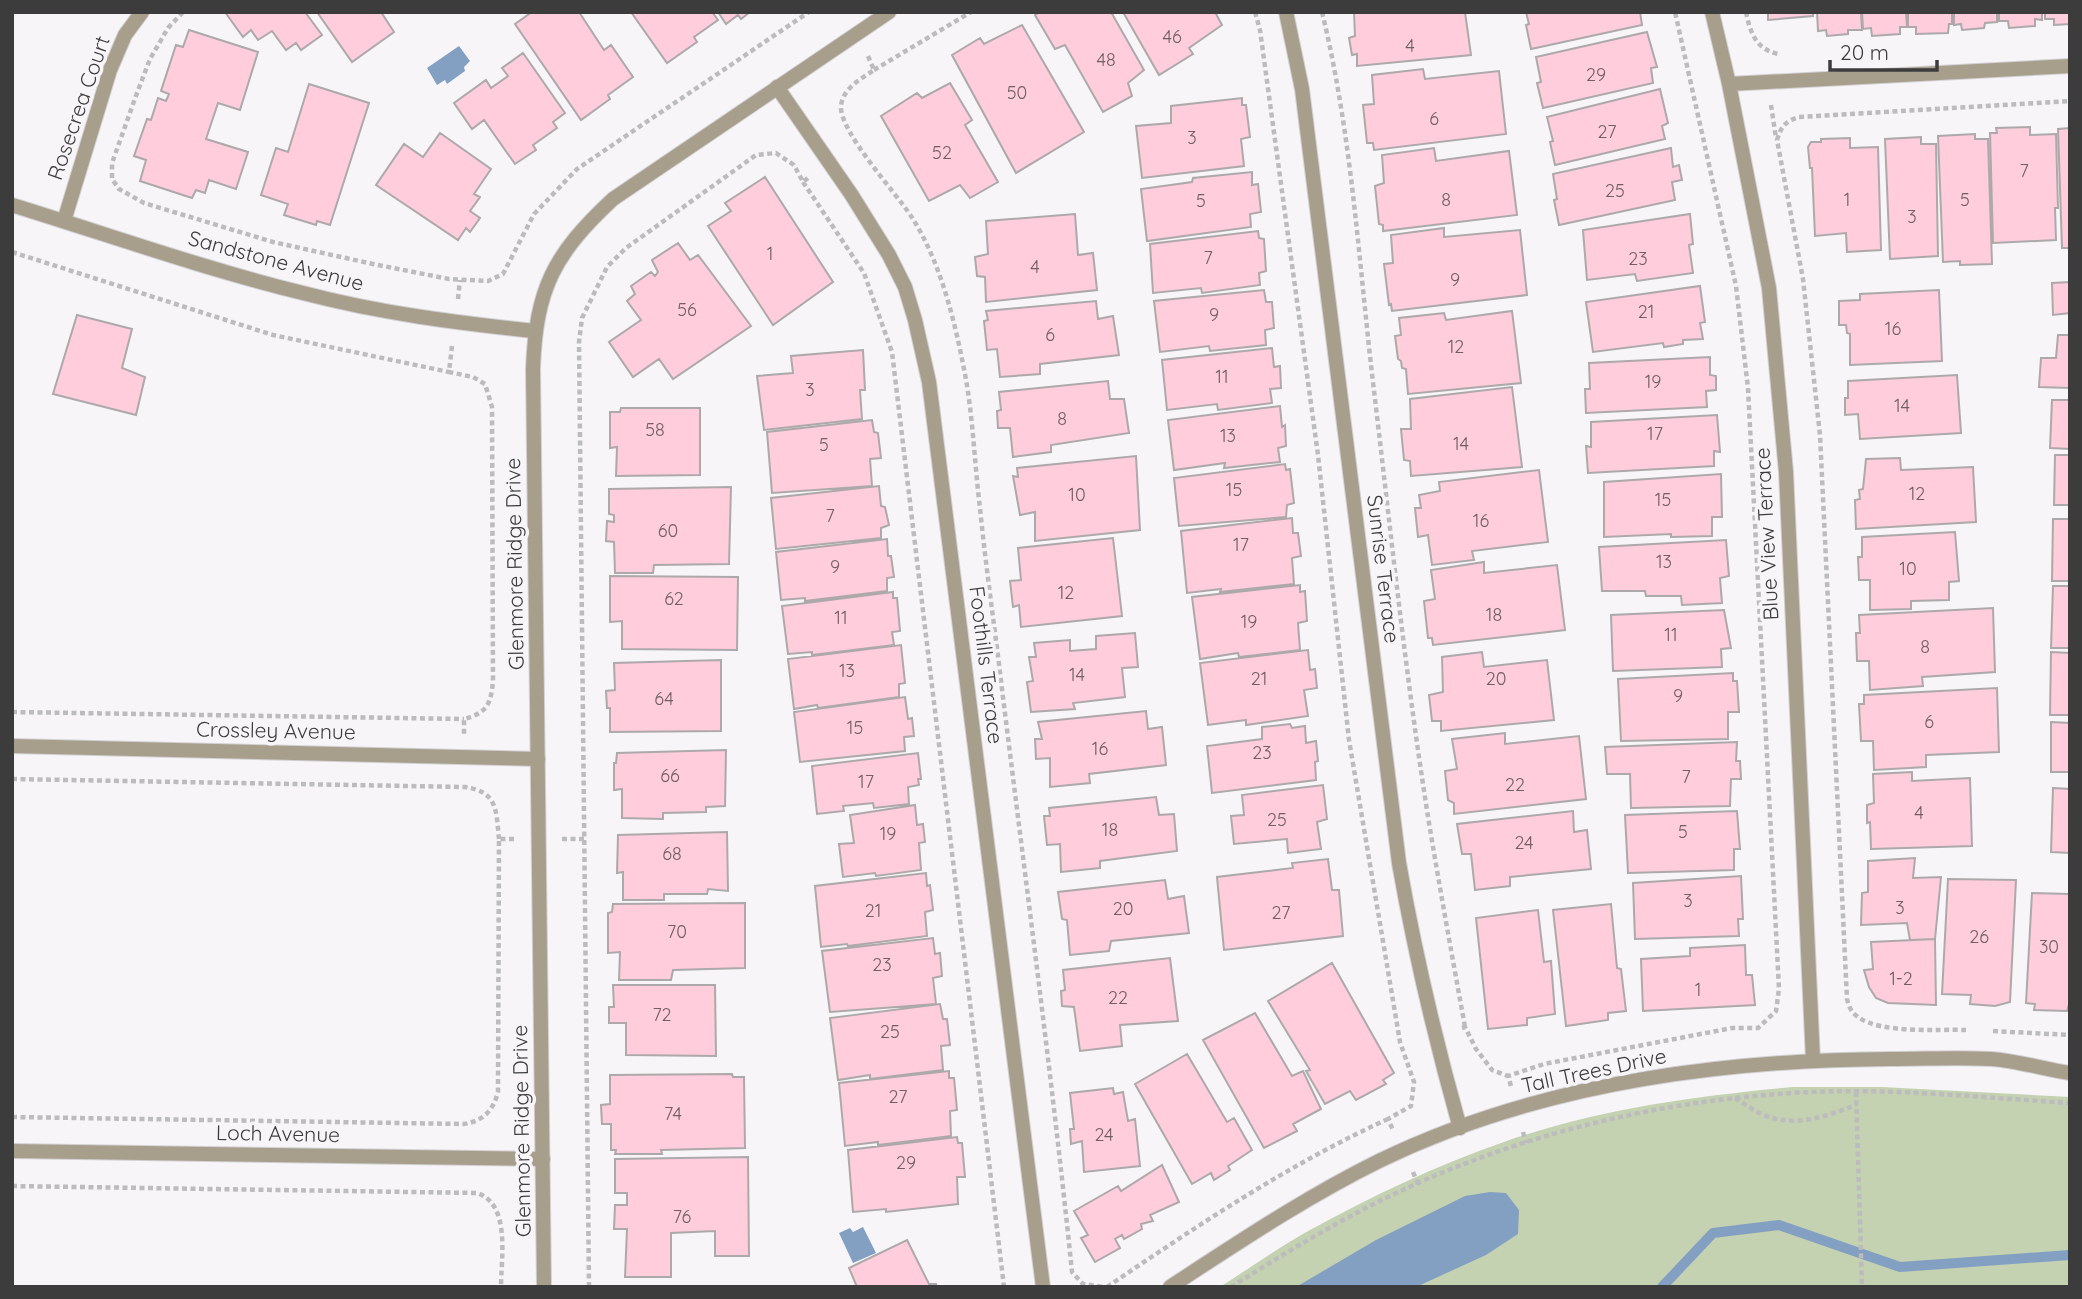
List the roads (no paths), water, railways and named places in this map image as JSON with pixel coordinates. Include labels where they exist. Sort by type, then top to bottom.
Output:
[{"type":"street","name":"Rosecrea Court","points":[[64,221],[110,70],[125,35],[142,12]]},
{"type":"street","name":"Glenmore Ridge Drive","points":[[544,1287],[535,331],[543,294],[559,259],[585,225],[613,199],[889,12]]},
{"type":"street","name":"Sunrise Terrace","points":[[1286,12],[1302,89],[1399,863],[1415,956],[1460,1128]]},
{"type":"street","name":"Blue View Terrace","points":[[1712,12],[1769,288],[1786,472],[1813,1060]]},
{"type":"street","points":[[1729,84],[2070,66]]},
{"type":"street","name":"Foothills Terrace","points":[[777,87],[890,256],[905,287],[929,382],[1043,1287]]},
{"type":"street","name":"Sandstone Avenue","points":[[12,205],[305,294],[455,322],[535,331]]},
{"type":"street","name":"Crossley Avenue","points":[[12,746],[538,759]]},
{"type":"street","name":"Tall Trees Drive","points":[[1170,1287],[1286,1212],[1381,1160],[1460,1128],[1518,1109],[1641,1077],[1813,1060],[1993,1059],[2070,1073]]},
{"type":"street","name":"Loch Avenue","points":[[12,1151],[543,1159]]},
{"type":"water","points":[[459,46],[470,61],[464,67],[465,71],[447,84],[445,80],[437,85],[427,68]]},
{"type":"water","points":[[1490,1192],[1506,1193],[1519,1210],[1518,1234],[1486,1255],[1416,1287],[1296,1287],[1376,1240],[1465,1196]]},
{"type":"water","points":[[863,1227],[876,1253],[853,1263],[839,1233],[850,1228],[853,1232]]},
{"type":"waterway","points":[[1662,1287],[1713,1233],[1779,1225],[1900,1267],[2070,1255]]}]
